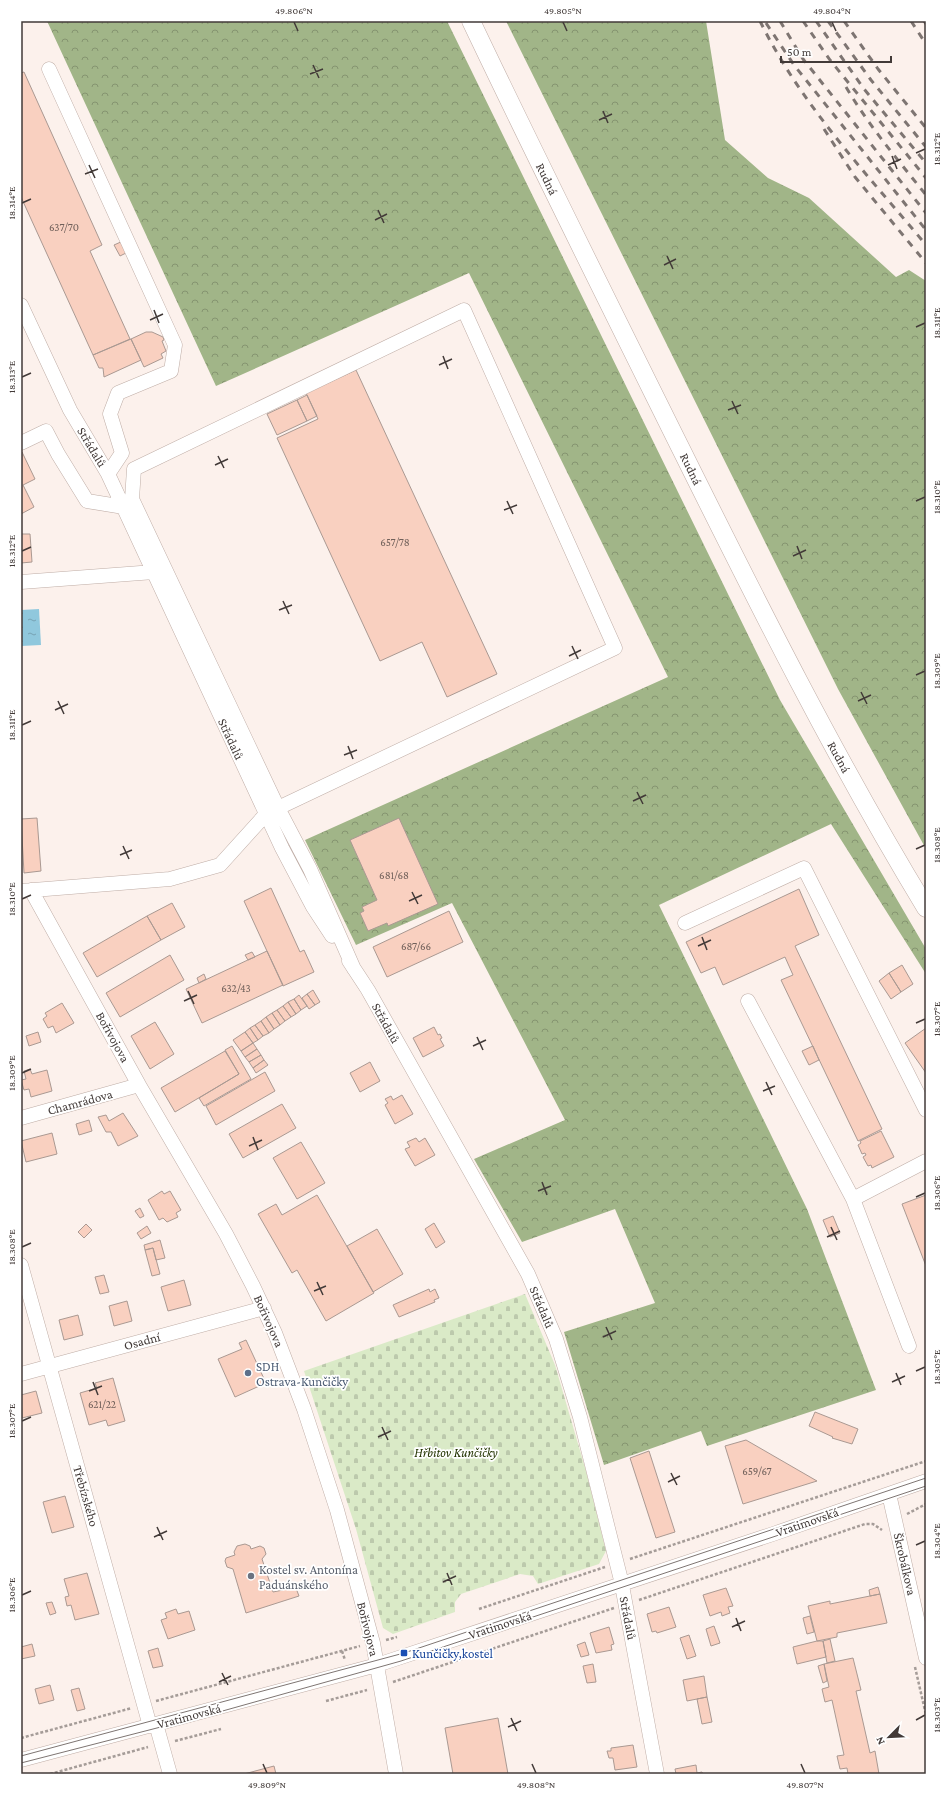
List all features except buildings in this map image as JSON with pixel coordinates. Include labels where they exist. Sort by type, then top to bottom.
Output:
[{"type":"main road","name":"Rudná","points":[[471,21],[545,175],[772,632],[845,768],[926,908]]},
{"type":"street","points":[[49,68],[175,345],[171,371],[118,393],[110,414],[122,453],[108,474]]},
{"type":"street","name":"Střádalů","points":[[21,305],[70,410],[108,474],[154,572],[272,811],[313,907],[368,990],[528,1274],[556,1339],[580,1417],[622,1584],[657,1774]]},
{"type":"street","points":[[26,891],[170,879],[220,864],[272,811],[615,648],[464,310],[134,469],[132,498],[272,811]]},
{"type":"street","points":[[21,443],[46,431],[58,454],[87,501],[124,507]]},
{"type":"street","points":[[21,582],[154,572]]},
{"type":"street","points":[[685,922],[804,868],[926,1110]]},
{"type":"street","name":"Bořivojova","points":[[26,891],[76,971],[139,1085],[226,1234],[264,1308],[286,1359],[337,1510],[377,1665],[396,1774]]},
{"type":"street","points":[[748,1001],[853,1199],[909,1346]]},
{"type":"street","name":"Chamrádova","points":[[21,1118],[139,1085]]},
{"type":"street","points":[[853,1199],[926,1161]]},
{"type":"street","name":"Třebízského","points":[[21,1265],[144,1704],[162,1744],[170,1774]]},
{"type":"street","name":"Osadní","points":[[21,1374],[264,1308]]},
{"type":"street","name":"Vratimovská","points":[[21,1760],[377,1665],[926,1481]]},
{"type":"street","name":"Škrobálkova","points":[[889,1494],[926,1658]]},
{"type":"path","points":[[479,1609],[926,1461]]},
{"type":"path","points":[[21,1738],[397,1637]]},
{"type":"path","points":[[50,1774],[222,1728]]},
{"type":"green space","points":[[47,21],[447,21],[780,700],[926,949],[926,974],[831,824],[659,905],[807,1209],[876,1390],[707,1446],[701,1431],[604,1465],[564,1332],[655,1303],[615,1209],[522,1242],[474,1159],[565,1120],[452,903],[356,945],[305,840],[668,677],[469,273],[216,386]]},
{"type":"green space","points":[[506,21],[706,21],[725,140],[768,178],[809,198],[896,277],[909,270],[926,281],[926,849],[838,689]]},
{"type":"green space","name":"Hřbitov Kunčičky","points":[[525,1294],[555,1365],[586,1471],[606,1551],[599,1564],[538,1584],[533,1576],[520,1574],[461,1594],[455,1602],[455,1612],[393,1634],[383,1628],[356,1529],[304,1371]]},
{"type":"water","points":[[39,609],[41,645],[21,646],[21,610]]},
{"type":"tram line","points":[[21,1756],[404,1653],[926,1478]]},
{"type":"tram line","points":[[21,1763],[219,1712],[401,1661],[926,1486]]},
{"type":"railway","points":[[760,21],[776,52],[815,110],[858,165],[926,245]]},
{"type":"railway","points":[[780,21],[803,59],[926,213]]},
{"type":"railway","points":[[803,21],[830,60],[926,178]]},
{"type":"railway","points":[[816,21],[864,89],[926,163]]},
{"type":"railway","points":[[828,21],[871,80],[926,147]]},
{"type":"railway","points":[[844,21],[878,69],[926,128]]},
{"type":"railway","points":[[911,21],[926,44]]},
{"type":"railway","points":[[766,23],[794,65],[926,230]]},
{"type":"railway","points":[[846,87],[874,129],[926,195]]},
{"type":"railway","points":[[824,129],[855,177],[926,263]]},
{"type":"place","name":"SDH Ostrava-Kunčičky","points":[[248,1373]]},
{"type":"place","name":"Kostel sv. Antonína Paduánského","points":[[251,1576]]},
{"type":"place","name":"Kunčičky,kostel","points":[[404,1653]]}]
